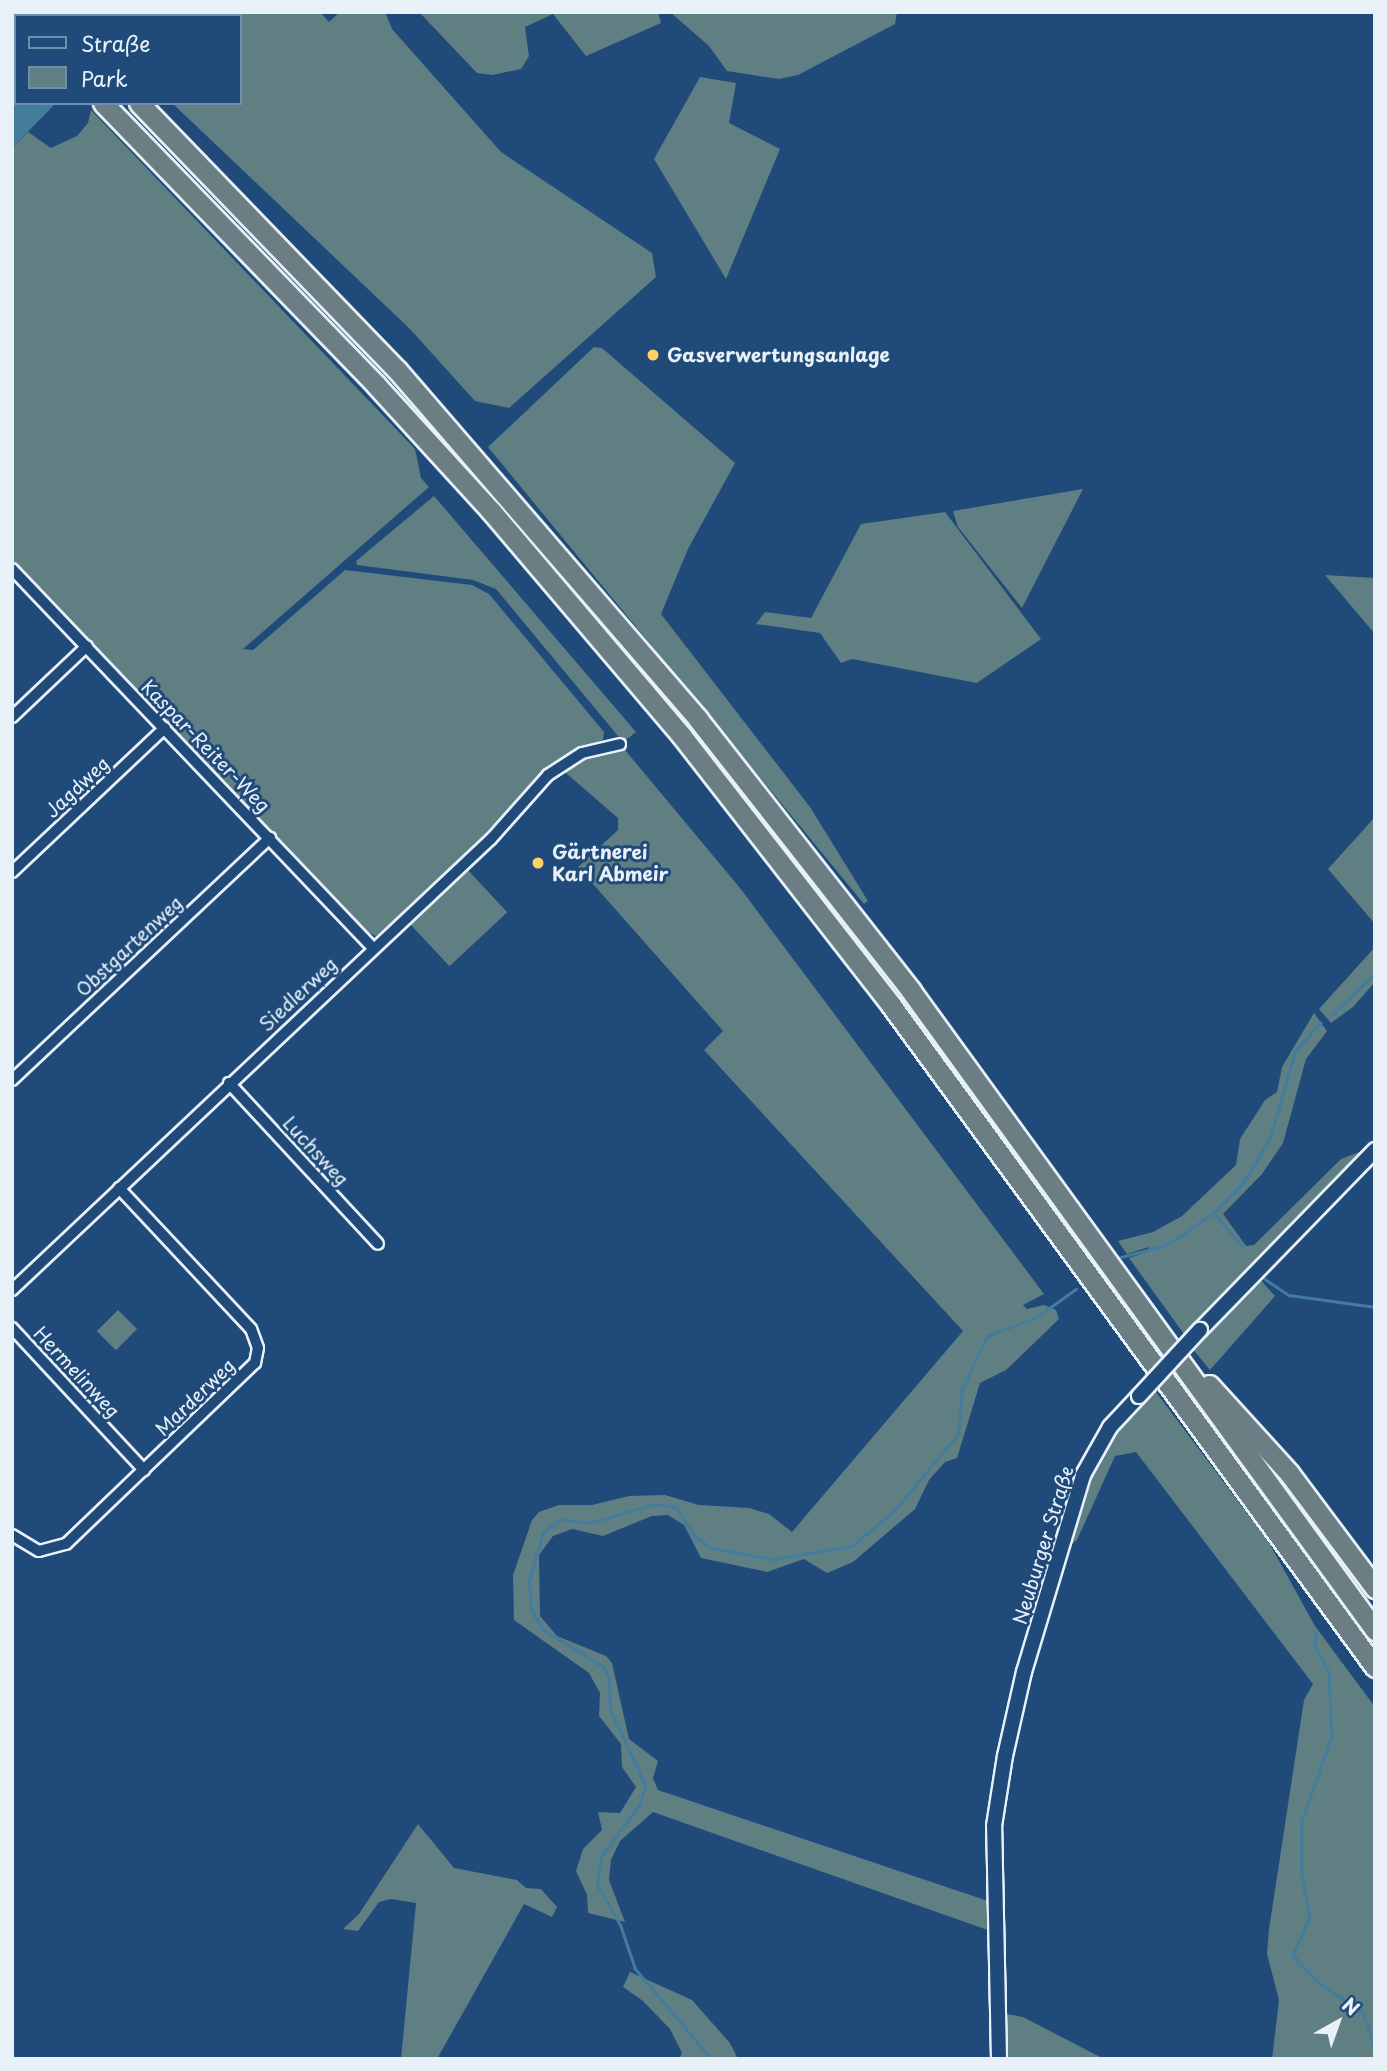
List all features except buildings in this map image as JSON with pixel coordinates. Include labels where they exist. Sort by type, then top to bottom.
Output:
[{"type":"highway","points":[[105,105],[376,385],[491,511],[681,735],[891,1005],[1375,1667]]},
{"type":"highway","points":[[141,105],[313,279],[608,610],[911,991],[1375,1630]]},
{"type":"highway","points":[[1170,1349],[1252,1431],[1375,1588]]},
{"type":"highway","points":[[1348,1551],[1375,1577]]},
{"type":"street","name":"Kaspar-Reiter-Weg","points":[[12,569],[373,948]]},
{"type":"street","points":[[12,717],[87,646]]},
{"type":"street","name":"Jagdweg","points":[[12,872],[165,728]]},
{"type":"street","name":"Siedlerweg","points":[[12,1290],[491,839],[548,775],[582,753],[620,744]]},
{"type":"street","name":"Obstgartenweg","points":[[12,1080],[270,838]]},
{"type":"street","name":"Luchsweg","points":[[229,1083],[378,1244]]},
{"type":"street","name":"Neuburger Straße","points":[[999,2059],[994,1826],[1005,1756],[1024,1672],[1083,1475],[1098,1444],[1139,1396],[1375,1150]]},
{"type":"street","name":"Marderweg","points":[[12,1535],[39,1551],[64,1546],[245,1375],[258,1349],[251,1329],[119,1188]]},
{"type":"street","name":"Hermelinweg","points":[[12,1328],[144,1470]]},
{"type":"green space","points":[[320,12],[329,22],[340,12],[385,12],[392,29],[501,152],[652,253],[656,277],[509,408],[475,401],[409,328],[174,105],[242,105],[242,14],[143,14]]},
{"type":"green space","points":[[419,12],[658,12],[661,23],[586,56],[553,14],[525,27],[529,56],[521,69],[492,75],[477,73]]},
{"type":"green space","points":[[670,12],[897,12],[895,24],[798,75],[779,79],[727,71],[709,46]]},
{"type":"green space","points":[[700,77],[736,83],[729,123],[780,149],[726,279],[654,159]]},
{"type":"green space","points":[[91,110],[415,449],[421,478],[429,487],[243,649],[253,650],[345,570],[472,585],[489,594],[604,732],[603,740],[566,755],[545,772],[433,887],[376,936],[365,931],[12,564],[12,148],[28,132],[51,148],[77,136],[88,123]]},
{"type":"green space","points":[[594,347],[602,348],[735,463],[688,549],[661,614],[810,807],[868,901],[864,904],[488,447]]},
{"type":"green space","points":[[1083,489],[1022,608],[958,527],[953,511]]},
{"type":"green space","points":[[434,496],[636,732],[623,742],[496,589],[473,580],[357,565],[356,561]]},
{"type":"green space","points":[[945,512],[1041,639],[977,683],[852,659],[841,663],[820,633],[756,624],[765,612],[811,618],[861,524]]},
{"type":"green space","points":[[1325,575],[1375,578],[1375,634]]},
{"type":"green space","points":[[620,744],[740,888],[1044,1294],[1023,1305],[1027,1309],[1044,1305],[1056,1310],[1059,1319],[1006,1370],[980,1383],[957,1458],[945,1462],[929,1480],[915,1509],[853,1562],[827,1573],[804,1559],[767,1572],[701,1558],[684,1525],[668,1515],[652,1516],[603,1536],[572,1529],[553,1536],[539,1555],[540,1616],[557,1636],[606,1656],[612,1663],[629,1739],[658,1761],[653,1778],[658,1790],[997,1904],[999,1934],[653,1812],[620,1841],[611,1860],[609,1880],[625,1922],[588,1913],[587,1895],[576,1871],[583,1849],[602,1830],[598,1812],[620,1813],[636,1787],[622,1767],[621,1744],[599,1716],[600,1693],[589,1673],[514,1620],[513,1575],[532,1520],[539,1512],[559,1505],[592,1505],[629,1496],[665,1495],[699,1505],[749,1508],[769,1514],[792,1532],[963,1331],[704,1050],[723,1031],[578,867],[618,830],[618,818],[559,767]]},
{"type":"green space","points":[[1375,817],[1375,924],[1328,869]]},
{"type":"green space","points":[[465,867],[507,912],[450,966],[407,921]]},
{"type":"green space","points":[[1375,947],[1375,982],[1353,1007],[1331,1023],[1319,1009]]},
{"type":"green space","points":[[1314,1013],[1327,1031],[1306,1059],[1283,1143],[1262,1174],[1223,1214],[1246,1246],[1254,1245],[1341,1159],[1367,1149],[1184,1334],[1129,1258],[1147,1252],[1149,1247],[1127,1254],[1118,1241],[1153,1232],[1182,1216],[1236,1165],[1240,1139],[1265,1100],[1277,1092],[1282,1067]]},
{"type":"green space","points":[[1258,1277],[1275,1296],[1210,1370],[1192,1348]]},
{"type":"green space","points":[[118,1310],[137,1329],[116,1350],[97,1331]]},
{"type":"green space","points":[[1153,1388],[1268,1541],[1315,1626],[1375,1707],[1375,2059],[1272,2059],[1279,2000],[1267,1954],[1269,1929],[1304,1700],[1313,1684],[1136,1452],[1115,1456],[1077,1540],[1062,1551],[1079,1496],[1114,1431]]},
{"type":"green space","points":[[418,1824],[454,1868],[517,1880],[526,1888],[541,1889],[557,1907],[552,1917],[524,1904],[437,2059],[401,2059],[416,1903],[391,1899],[379,1902],[358,1931],[343,1929],[359,1914]]},
{"type":"green space","points":[[630,1972],[692,2000],[730,2043],[738,2059],[679,2059],[682,2053],[670,2029],[643,2001],[623,1987]]},
{"type":"green space","points":[[1006,2014],[1023,2017],[1104,2059],[1004,2059]]},
{"type":"water","points":[[12,12],[145,12],[14,14],[14,105],[54,105],[12,148]]},
{"type":"waterway","points":[[1332,1015],[1375,973]]},
{"type":"waterway","points":[[1121,1257],[1163,1246],[1182,1235],[1214,1213],[1243,1183],[1270,1138],[1295,1051],[1320,1023]]},
{"type":"waterway","points":[[1214,1213],[1243,1247]]},
{"type":"waterway","points":[[1265,1279],[1289,1295],[1375,1307]]},
{"type":"waterway","points":[[711,2059],[635,1969],[620,1925],[597,1885],[601,1857],[640,1804],[645,1785],[610,1710],[609,1678],[603,1667],[543,1630],[531,1610],[529,1581],[543,1533],[560,1519],[589,1523],[655,1504],[676,1507],[695,1536],[711,1548],[772,1559],[852,1546],[894,1511],[958,1434],[962,1389],[987,1336],[1035,1318],[1076,1289]]},
{"type":"waterway","points":[[1316,1632],[1315,1645],[1329,1672],[1332,1736],[1302,1821],[1302,1877],[1310,1918],[1293,1955],[1318,1982],[1363,2012],[1375,2047]]},
{"type":"place","name":"Gasverwertungsanlage","points":[[653,355]]},
{"type":"place","name":"Gärtnerei Karl Abmeir","points":[[538,863]]}]
